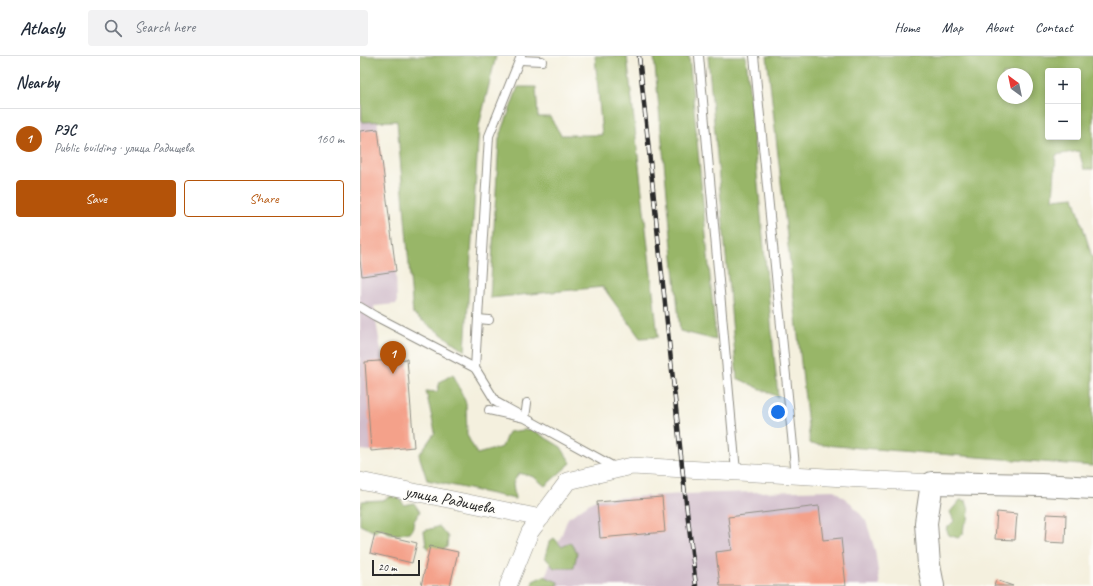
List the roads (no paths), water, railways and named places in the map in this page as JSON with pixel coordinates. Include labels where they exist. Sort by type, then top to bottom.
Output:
[{"type":"street","points":[[508,586],[530,532],[568,480],[632,466],[932,483],[1041,485],[1093,488]]},
{"type":"street","name":"улица Радищева","points":[[360,481],[541,518]]},
{"type":"street","points":[[932,483],[926,522],[929,565],[933,586]]},
{"type":"lane","points":[[699,56],[736,472]]},
{"type":"lane","points":[[754,56],[796,476]]},
{"type":"lane","points":[[475,368],[489,136],[521,58],[542,61]]},
{"type":"lane","points":[[360,307],[475,368],[496,402],[618,469]]},
{"type":"lane","points":[[478,319],[489,320]]},
{"type":"lane","points":[[525,418],[527,404]]},
{"type":"lane","points":[[489,410],[525,418]]},
{"type":"railway","points":[[639,56],[696,586]]},
{"type":"place","name":"РЭС","points":[[393,374]]}]
